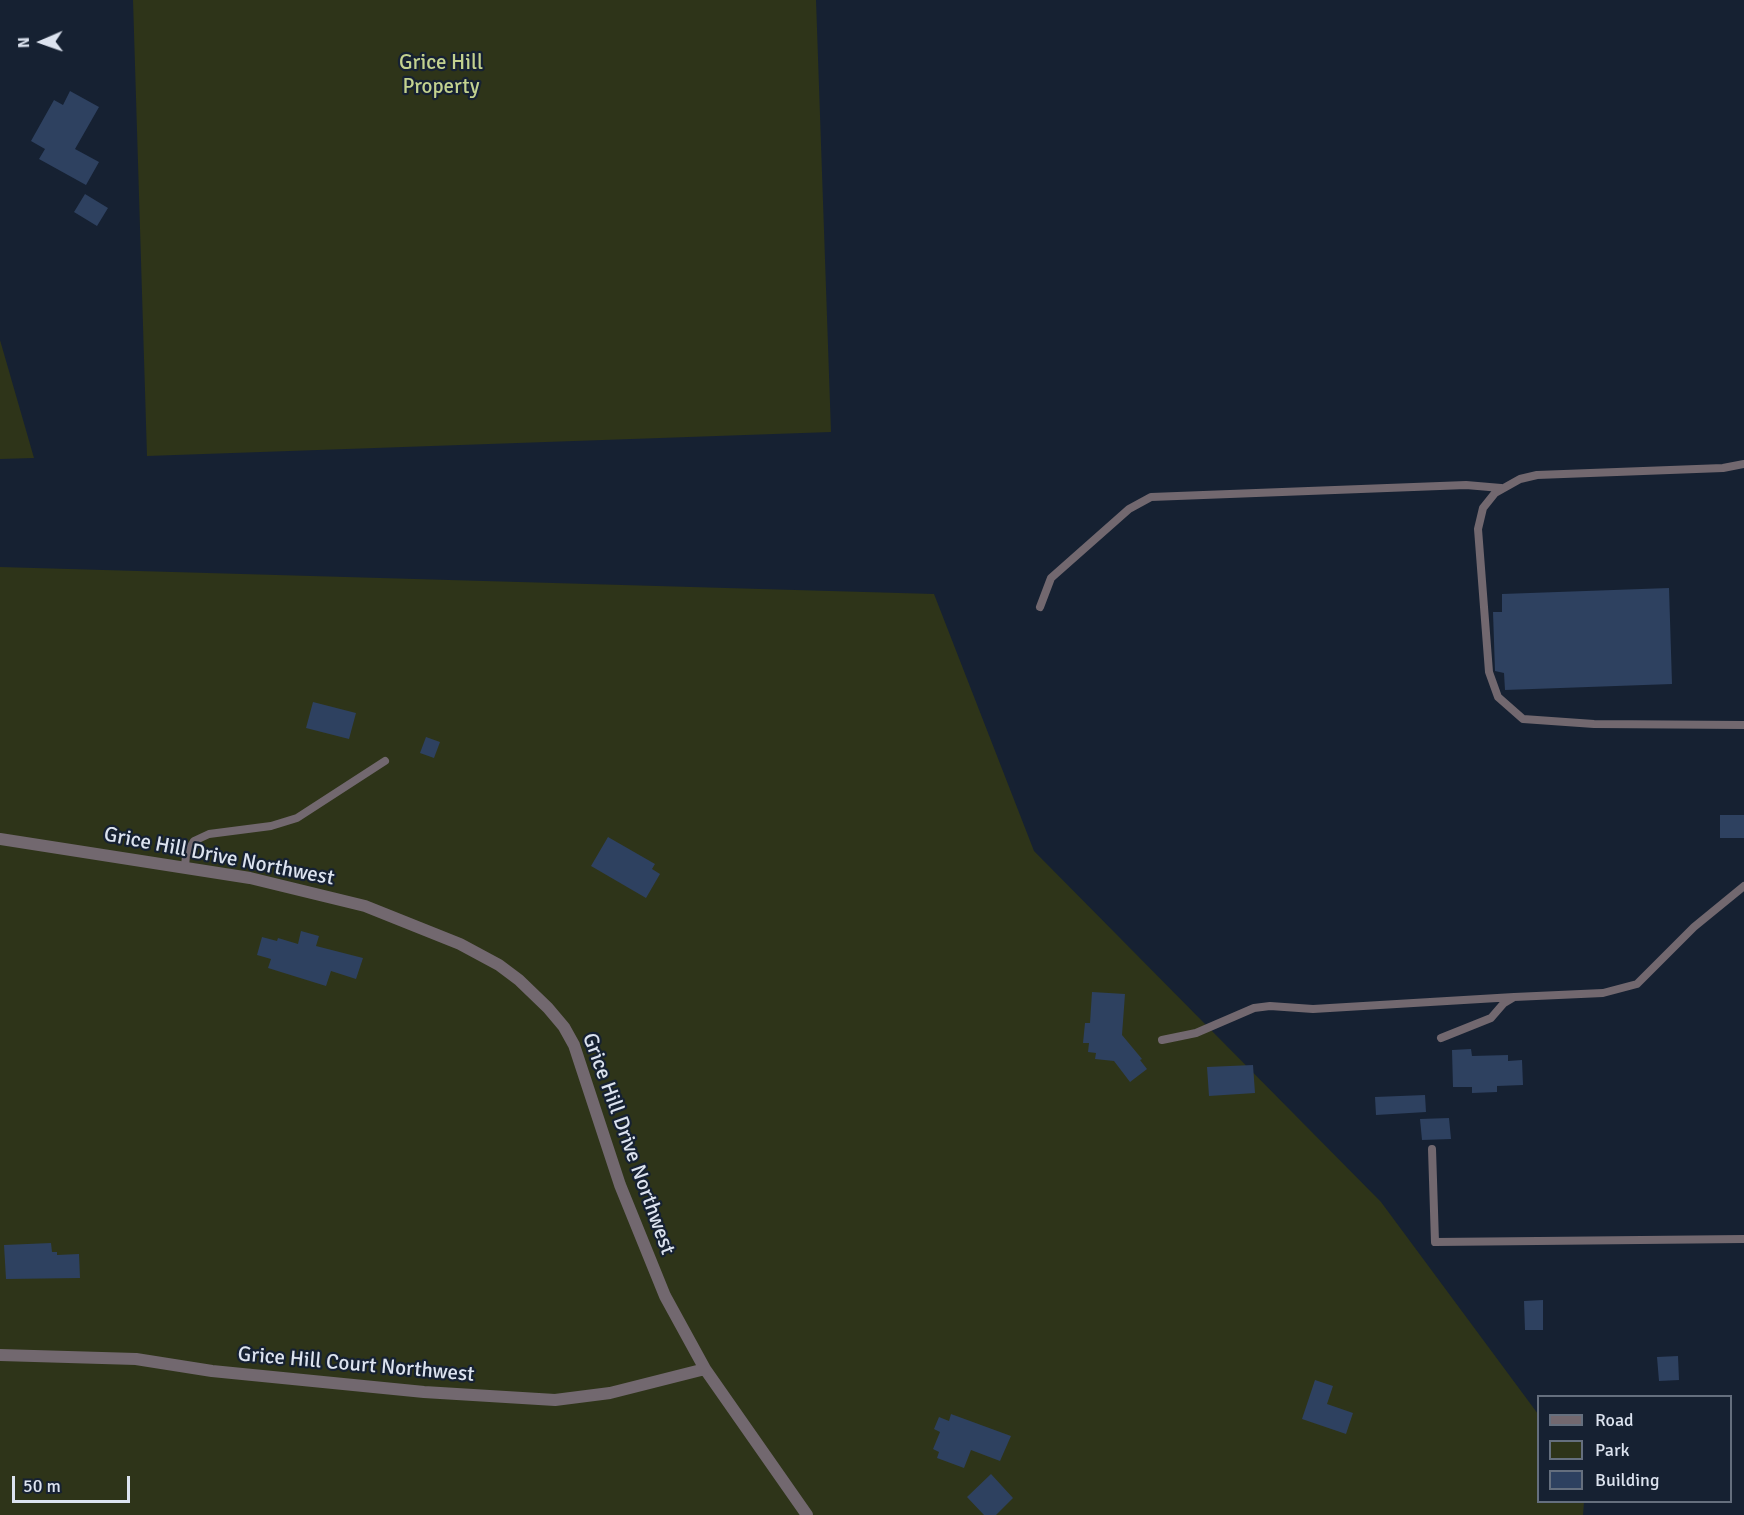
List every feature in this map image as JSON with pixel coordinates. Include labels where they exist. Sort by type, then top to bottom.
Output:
[{"type":"street","name":"Grice Hill Drive Northwest","points":[[0,839],[185,867],[309,891],[408,921],[460,944],[499,965],[533,993],[564,1027],[574,1045],[639,1237],[665,1296],[705,1369],[807,1515]]},
{"type":"street","name":"Grice Hill Court Northwest","points":[[0,1355],[136,1359],[212,1371],[424,1392],[555,1400],[610,1393],[705,1369]]},
{"type":"lane","points":[[1744,464],[1724,468],[1537,476],[1520,479],[1501,488],[1483,508],[1478,529],[1489,672],[1498,697],[1523,719],[1594,724],[1744,725]]},
{"type":"lane","points":[[1041,607],[1050,578],[1129,509],[1151,497],[1466,485],[1501,488]]},
{"type":"lane","points":[[185,867],[186,855],[194,841],[209,834],[271,826],[297,818],[385,761]]},
{"type":"lane","points":[[1161,1040],[1196,1033],[1254,1008],[1270,1006],[1313,1009],[1603,993],[1637,984],[1694,927],[1744,886]]},
{"type":"lane","points":[[1441,1038],[1491,1018],[1504,1003],[1514,997]]},
{"type":"lane","points":[[1432,1149],[1435,1242],[1744,1239]]},
{"type":"green space","name":"Grice Hill Property","points":[[133,0],[816,0],[831,432],[147,456]]},
{"type":"green space","points":[[0,340],[34,458],[0,459]]},
{"type":"green space","points":[[0,567],[934,594],[1034,851],[1381,1202],[1537,1413],[1537,1503],[1584,1503],[1583,1515],[0,1515]]},
{"type":"building","points":[[70,91],[99,107],[75,149],[99,162],[86,185],[39,159],[45,149],[31,141],[54,100],[63,105]]},
{"type":"building","points":[[85,194],[108,208],[97,226],[74,212]]},
{"type":"building","points":[[1669,588],[1672,684],[1505,690],[1504,673],[1495,671],[1493,612],[1502,612],[1502,594]]},
{"type":"building","points":[[313,702],[356,713],[349,739],[306,728]]},
{"type":"building","points":[[426,737],[440,742],[434,758],[420,753]]},
{"type":"building","points":[[1720,815],[1744,815],[1744,838],[1720,838]]},
{"type":"building","points":[[608,837],[655,864],[652,869],[660,874],[646,898],[591,866]]},
{"type":"building","points":[[301,931],[319,936],[316,946],[363,958],[356,979],[331,971],[326,986],[268,968],[271,959],[257,955],[262,937],[277,941],[278,938],[298,944]]},
{"type":"building","points":[[1092,992],[1125,994],[1122,1035],[1142,1059],[1140,1060],[1147,1069],[1130,1082],[1114,1061],[1095,1059],[1096,1053],[1088,1052],[1089,1043],[1083,1043],[1085,1023],[1090,1023]]},
{"type":"building","points":[[1471,1049],[1472,1056],[1508,1055],[1508,1061],[1522,1060],[1523,1085],[1497,1086],[1497,1092],[1472,1093],[1472,1087],[1453,1087],[1452,1050]]},
{"type":"building","points":[[1253,1065],[1255,1093],[1209,1096],[1207,1067]]},
{"type":"building","points":[[1425,1095],[1426,1112],[1376,1115],[1375,1097]]},
{"type":"building","points":[[1449,1118],[1451,1139],[1422,1140],[1420,1119]]},
{"type":"building","points":[[51,1243],[52,1252],[57,1252],[57,1255],[79,1254],[80,1278],[6,1279],[4,1245]]},
{"type":"building","points":[[1543,1300],[1543,1330],[1525,1330],[1524,1301]]},
{"type":"building","points":[[1678,1356],[1679,1380],[1659,1381],[1657,1357]]},
{"type":"building","points":[[1315,1380],[1333,1386],[1327,1404],[1353,1413],[1346,1434],[1302,1419]]},
{"type":"building","points":[[951,1414],[1011,1436],[1000,1461],[971,1450],[964,1468],[937,1458],[939,1452],[933,1449],[940,1432],[934,1429],[939,1417],[949,1421]]},
{"type":"building","points":[[991,1474],[1013,1498],[996,1515],[984,1515],[967,1497]]}]
